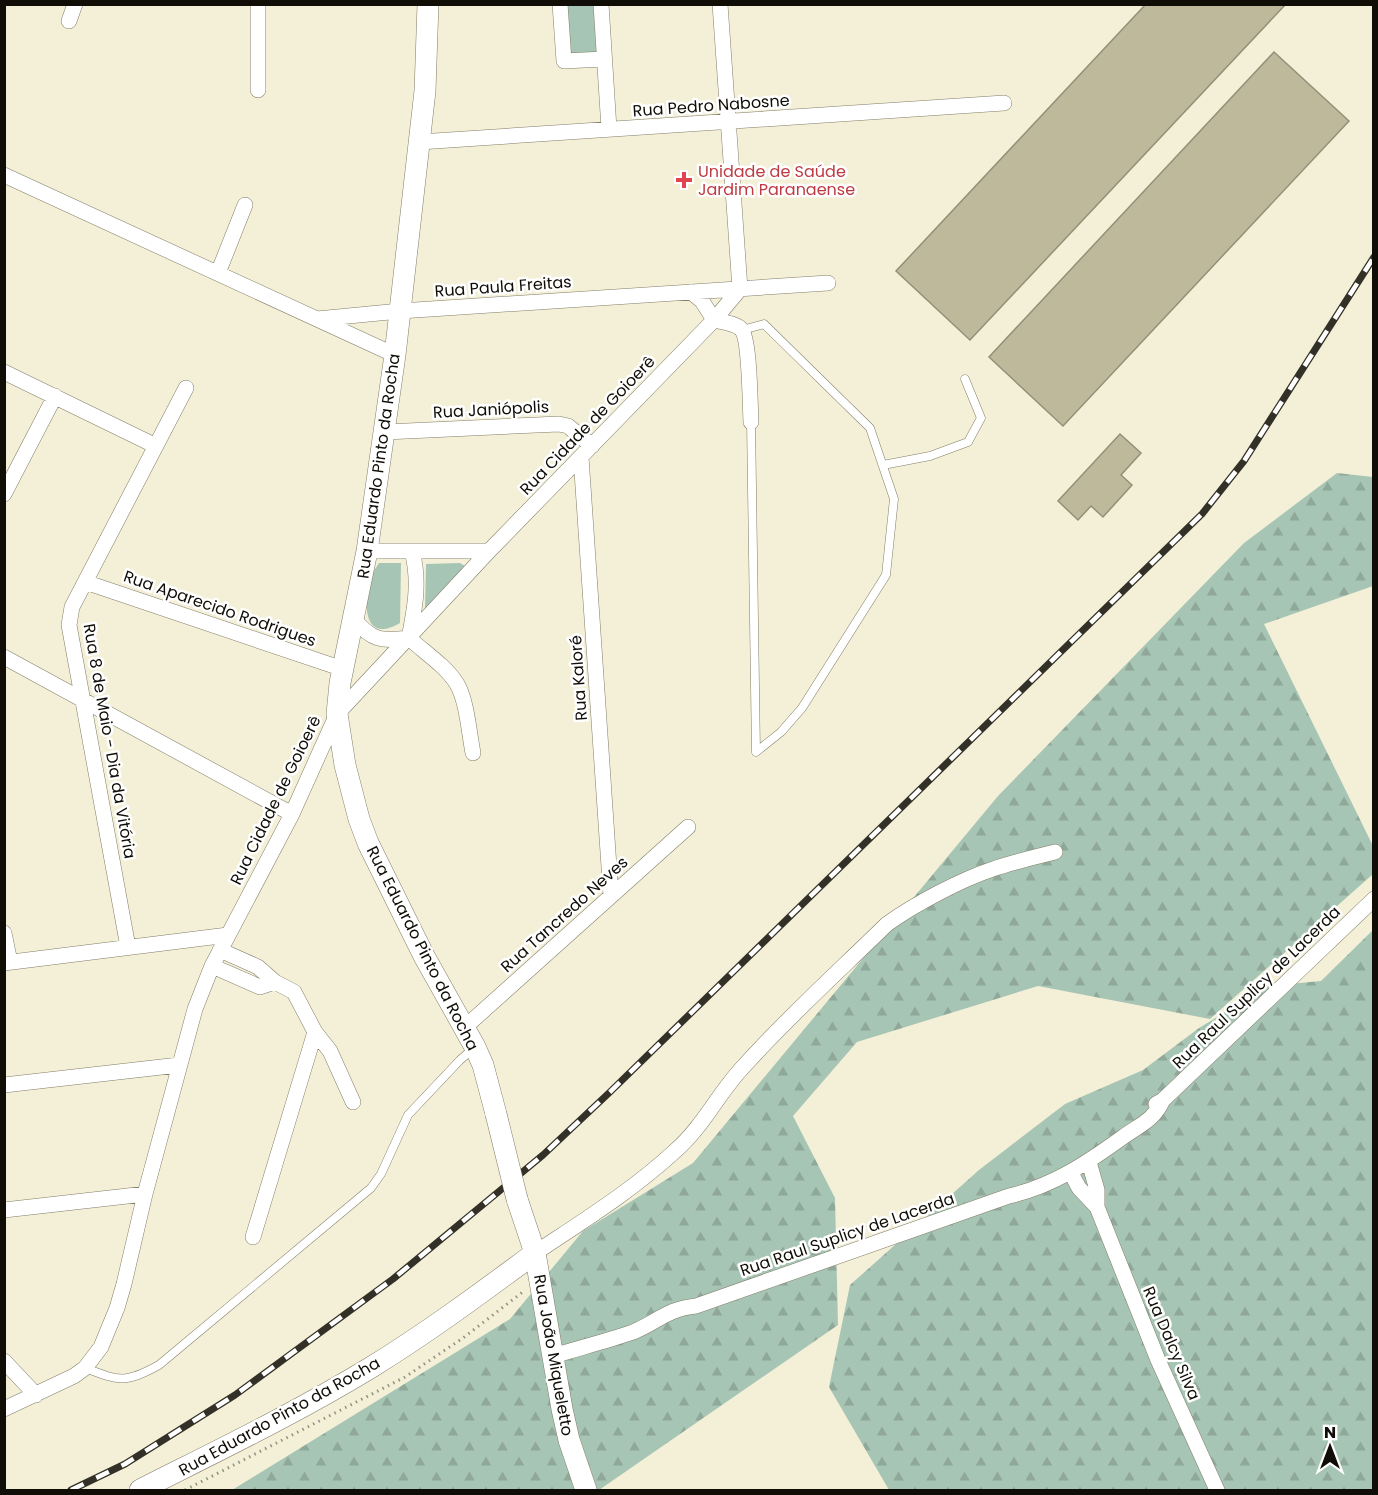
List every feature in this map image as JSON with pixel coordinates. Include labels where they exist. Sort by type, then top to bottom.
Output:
[{"type":"main road","name":"Rua Eduardo Pinto da Rocha","points":[[140,1491],[368,1369],[429,1330],[535,1253],[517,1199],[483,1065],[424,956],[368,843],[349,783],[337,714],[343,669],[367,551],[395,355],[420,142],[427,59],[428,4]]},
{"type":"main road","name":"Rua João Miqueletto","points":[[535,1253],[567,1429],[586,1491]]},
{"type":"street","points":[[69,21],[75,4]]},
{"type":"street","points":[[258,4],[258,90]]},
{"type":"street","points":[[560,4],[564,62],[604,59]]},
{"type":"street","points":[[601,4],[609,129]]},
{"type":"street","points":[[720,4],[740,289]]},
{"type":"street","name":"Rua Pedro Nabosne","points":[[420,142],[1004,103]]},
{"type":"street","points":[[4,175],[395,355]]},
{"type":"street","points":[[218,273],[245,205]]},
{"type":"street","name":"Rua Paula Freitas","points":[[317,319],[400,311],[828,283]]},
{"type":"street","name":"Rua Cidade de Goioerê","points":[[4,1409],[60,1383],[85,1368],[101,1347],[117,1308],[195,1009],[212,966],[292,814],[337,714],[489,551],[714,320],[740,289]]},
{"type":"street","points":[[691,292],[702,301],[714,320],[735,326],[742,330],[746,338],[751,422]]},
{"type":"street","points":[[4,372],[156,446]]},
{"type":"street","name":"Rua 8 de Maio - Dia da Vitória","points":[[128,947],[69,626],[72,608],[186,388]]},
{"type":"street","points":[[4,494],[55,396]]},
{"type":"street","name":"Rua Janiópolis","points":[[385,432],[559,424],[568,426],[586,452]]},
{"type":"street","name":"Rua Kaloré","points":[[586,452],[611,896]]},
{"type":"street","points":[[367,551],[489,551]]},
{"type":"street","points":[[409,638],[417,593],[412,551]]},
{"type":"street","name":"Rua Aparecido Rodrigues","points":[[85,582],[343,669]]},
{"type":"street","points":[[354,619],[364,631],[374,638],[388,640],[409,638],[450,675],[458,685],[462,697],[473,753]]},
{"type":"street","points":[[4,657],[292,814]]},
{"type":"street","name":"Rua Tancredo Neves","points":[[464,1028],[688,826]]},
{"type":"street","points":[[535,1253],[619,1196],[678,1149],[696,1129],[742,1067],[886,924],[906,911],[977,875],[1055,852]]},
{"type":"street","name":"Rua Raul Suplicy de Lacerda","points":[[553,1356],[600,1341],[626,1325],[683,1315],[696,1306],[1009,1196],[1031,1181],[1055,1179],[1071,1173],[1127,1134],[1143,1114],[1163,1100],[1374,899]]},
{"type":"street","points":[[4,933],[8,962],[228,935]]},
{"type":"street","points":[[220,950],[258,966],[275,982],[294,992],[315,1032],[330,1051],[352,1102]]},
{"type":"street","points":[[212,966],[260,987],[275,982]]},
{"type":"street","points":[[253,1237],[315,1032]]},
{"type":"street","points":[[4,1085],[179,1065]]},
{"type":"street","name":"Rua Dalcy Silva","points":[[1089,1162],[1097,1190],[1097,1207]]},
{"type":"street","name":"Rua Dalcy Silva","points":[[1071,1173],[1079,1188],[1097,1207],[1158,1360],[1218,1491]]},
{"type":"street","points":[[4,1210],[146,1194]]},
{"type":"street","points":[[4,1361],[36,1395]]},
{"type":"lane","points":[[742,330],[764,324],[870,428],[894,499],[886,575],[802,708],[781,732],[756,752],[751,422]]},
{"type":"lane","points":[[883,465],[930,456],[968,442],[981,418],[965,380]]},
{"type":"lane","points":[[85,1368],[113,1379],[125,1380],[140,1376],[159,1365],[371,1188],[381,1174],[408,1115],[475,1047]]},
{"type":"green space","points":[[567,5],[594,5],[598,55],[571,57]]},
{"type":"green space","points":[[1337,473],[1373,477],[1373,586],[1264,624],[1373,846],[1373,874],[1210,1019],[1038,986],[857,1042],[793,1116],[835,1198],[838,1325],[599,1490],[232,1490],[510,1319],[583,1231],[693,1163],[998,796],[1244,543]]},
{"type":"green space","points":[[379,563],[401,563],[400,623],[379,629],[369,619],[367,600],[372,573]]},
{"type":"green space","points":[[460,563],[465,566],[425,611],[426,564]]},
{"type":"green space","points":[[1373,930],[1373,1490],[889,1490],[829,1387],[850,1285],[979,1170],[1065,1104],[1143,1070],[1199,1028],[1268,986],[1321,981]]},
{"type":"building","points":[[1146,4],[1286,4],[970,340],[896,271]]},
{"type":"building","points":[[1274,52],[1349,121],[1063,426],[989,357]]},
{"type":"building","points":[[1120,434],[1141,453],[1121,475],[1132,485],[1103,517],[1091,506],[1078,520],[1058,501]]},
{"type":"railway","points":[[71,1490],[125,1464],[235,1395],[393,1279],[543,1155],[610,1092],[1202,514],[1244,461],[1374,257]]},
{"type":"place","name":"Unidade de Saúde Jardim Paranaense","points":[[684,180]]}]
